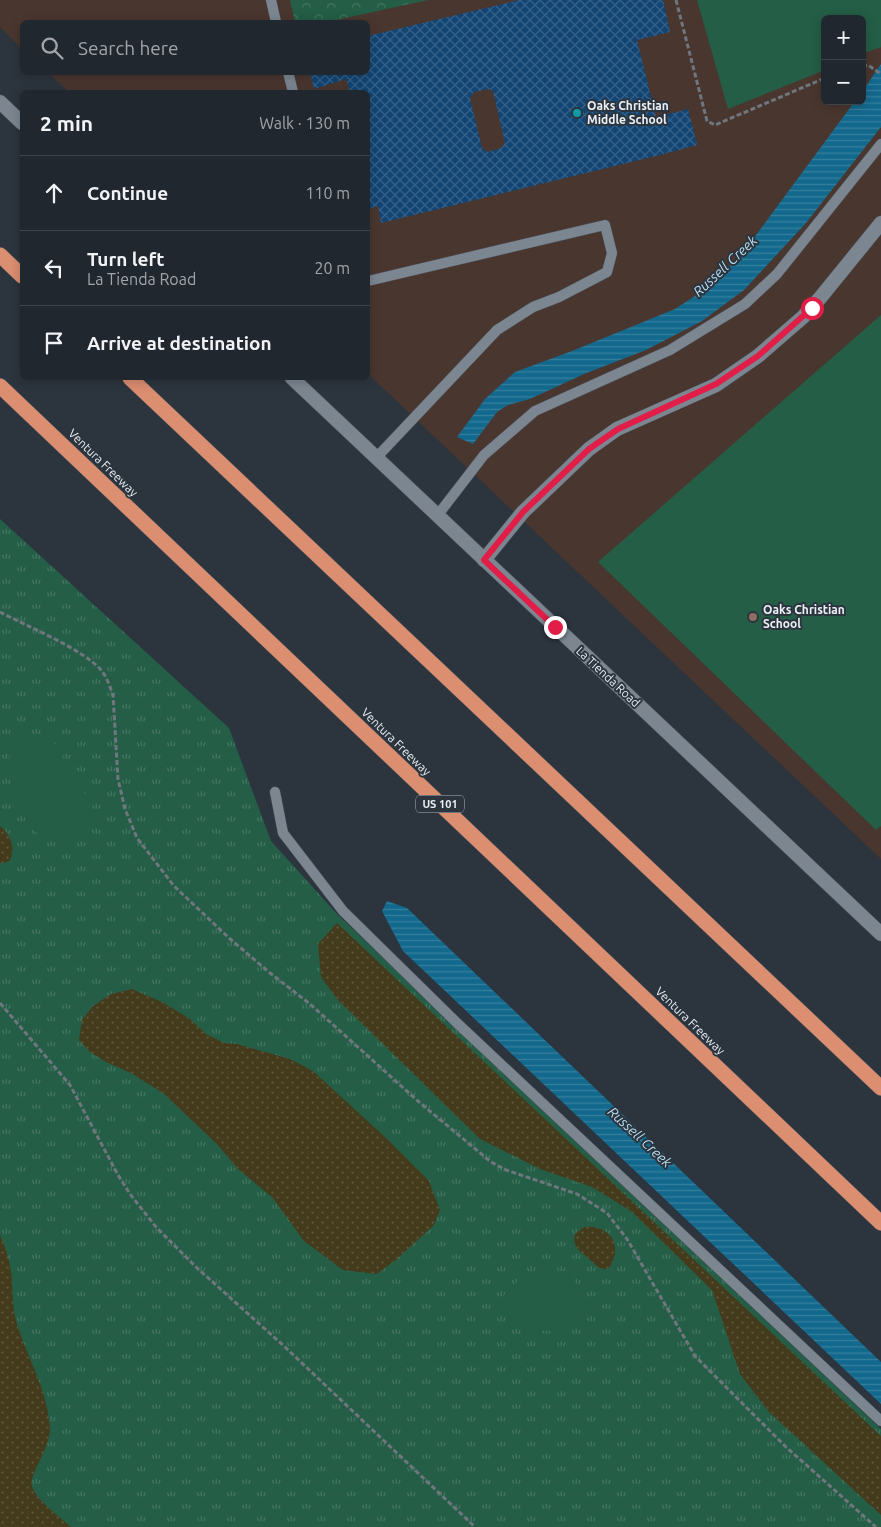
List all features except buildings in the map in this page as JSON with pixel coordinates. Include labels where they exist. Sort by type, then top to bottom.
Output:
[{"type":"highway","points":[[0,255],[20,274]]},
{"type":"highway","points":[[132,380],[881,1088]]},
{"type":"highway","name":"Ventura Freeway","points":[[0,386],[881,1223]]},
{"type":"street","points":[[0,102],[20,121]]},
{"type":"street","points":[[484,560],[523,512],[589,449],[618,429],[716,384],[758,356],[803,317],[881,224]]},
{"type":"street","name":"La Tienda Road","points":[[294,380],[881,934]]},
{"type":"lane","points":[[271,0],[276,20]]},
{"type":"lane","points":[[289,75],[292,90]]},
{"type":"lane","points":[[437,516],[484,455],[535,411],[670,350],[746,304],[777,274],[881,144]]},
{"type":"lane","points":[[370,281],[605,225],[612,253],[608,272],[559,297],[533,307],[497,330],[376,458]]},
{"type":"lane","points":[[276,792],[283,832],[343,911],[457,1023],[881,1421]]},
{"type":"path","points":[[676,0],[707,121],[715,125],[821,80]]},
{"type":"path","points":[[866,65],[881,74]]},
{"type":"path","points":[[0,612],[73,650],[90,660],[101,671],[113,695],[118,779],[125,809],[137,838],[158,868],[180,892],[229,938],[310,1004],[491,1162],[506,1170],[577,1194],[607,1213],[627,1239],[695,1356],[786,1447],[876,1527]]},
{"type":"path","points":[[0,1003],[70,1085],[118,1175],[130,1194],[156,1227],[196,1267],[285,1347],[475,1527]]},
{"type":"shaded area","name":"Oaks Christian School","points":[[0,0],[881,0],[881,859],[370,376],[370,90],[67,90],[50,75],[370,75],[370,20],[20,20],[20,47],[0,27]]},
{"type":"green space","points":[[290,0],[428,0],[336,20],[295,20]]},
{"type":"green space","points":[[697,0],[881,0],[881,47],[866,53],[866,15],[821,15],[821,72],[728,109]]},
{"type":"green space","points":[[881,315],[881,826],[876,830],[598,562]]},
{"type":"green space","points":[[0,519],[229,728],[271,841],[337,914],[881,1429],[881,1527],[0,1527]]},
{"type":"green space","points":[[27,736],[39,737],[55,744],[76,784],[90,800],[93,810],[92,822],[90,829],[81,839],[67,843],[52,841],[34,830],[25,817],[11,784],[8,766],[9,757],[13,749],[18,742]]},
{"type":"green space","points":[[540,1269],[566,1272],[573,1278],[577,1286],[582,1302],[579,1318],[568,1327],[552,1331],[534,1330],[517,1324],[505,1316],[500,1305],[506,1293],[525,1275]]},
{"type":"sand","points":[[0,826],[7,833],[12,846],[10,860],[5,863],[0,863]]},
{"type":"sand","points":[[337,923],[881,1436],[881,1515],[769,1412],[740,1374],[712,1290],[631,1211],[592,1187],[540,1169],[480,1139],[337,999],[321,977],[318,944]]},
{"type":"sand","points":[[132,989],[162,1002],[190,1019],[206,1034],[224,1043],[237,1044],[290,1059],[313,1071],[386,1138],[429,1181],[440,1210],[434,1225],[397,1259],[377,1274],[343,1270],[304,1241],[272,1197],[238,1169],[218,1145],[163,1093],[131,1073],[106,1062],[90,1052],[79,1040],[82,1020],[93,1006],[111,994]]},
{"type":"sand","points":[[584,1227],[601,1229],[612,1238],[615,1244],[615,1252],[609,1268],[602,1269],[597,1266],[575,1245],[575,1234]]},
{"type":"sand","points":[[0,1235],[11,1271],[15,1317],[41,1386],[50,1429],[47,1444],[34,1475],[32,1486],[38,1497],[71,1527],[0,1527]]},
{"type":"water","points":[[881,64],[881,127],[806,223],[744,290],[702,321],[646,350],[584,374],[530,399],[508,405],[497,412],[473,444],[457,437],[485,399],[515,372],[675,309],[709,287],[742,254],[852,105],[866,105],[866,86]]},
{"type":"water","name":"Russell Creek","points":[[387,901],[407,908],[881,1362],[881,1404],[403,951],[382,911]]},
{"type":"place","name":"Oaks Christian Middle School","points":[[577,113]]},
{"type":"place","name":"Oaks Christian School","points":[[753,617]]},
{"type":"route","points":[[555,627],[484,560],[523,512],[589,449],[618,429],[716,384],[758,356],[812,308]]}]
